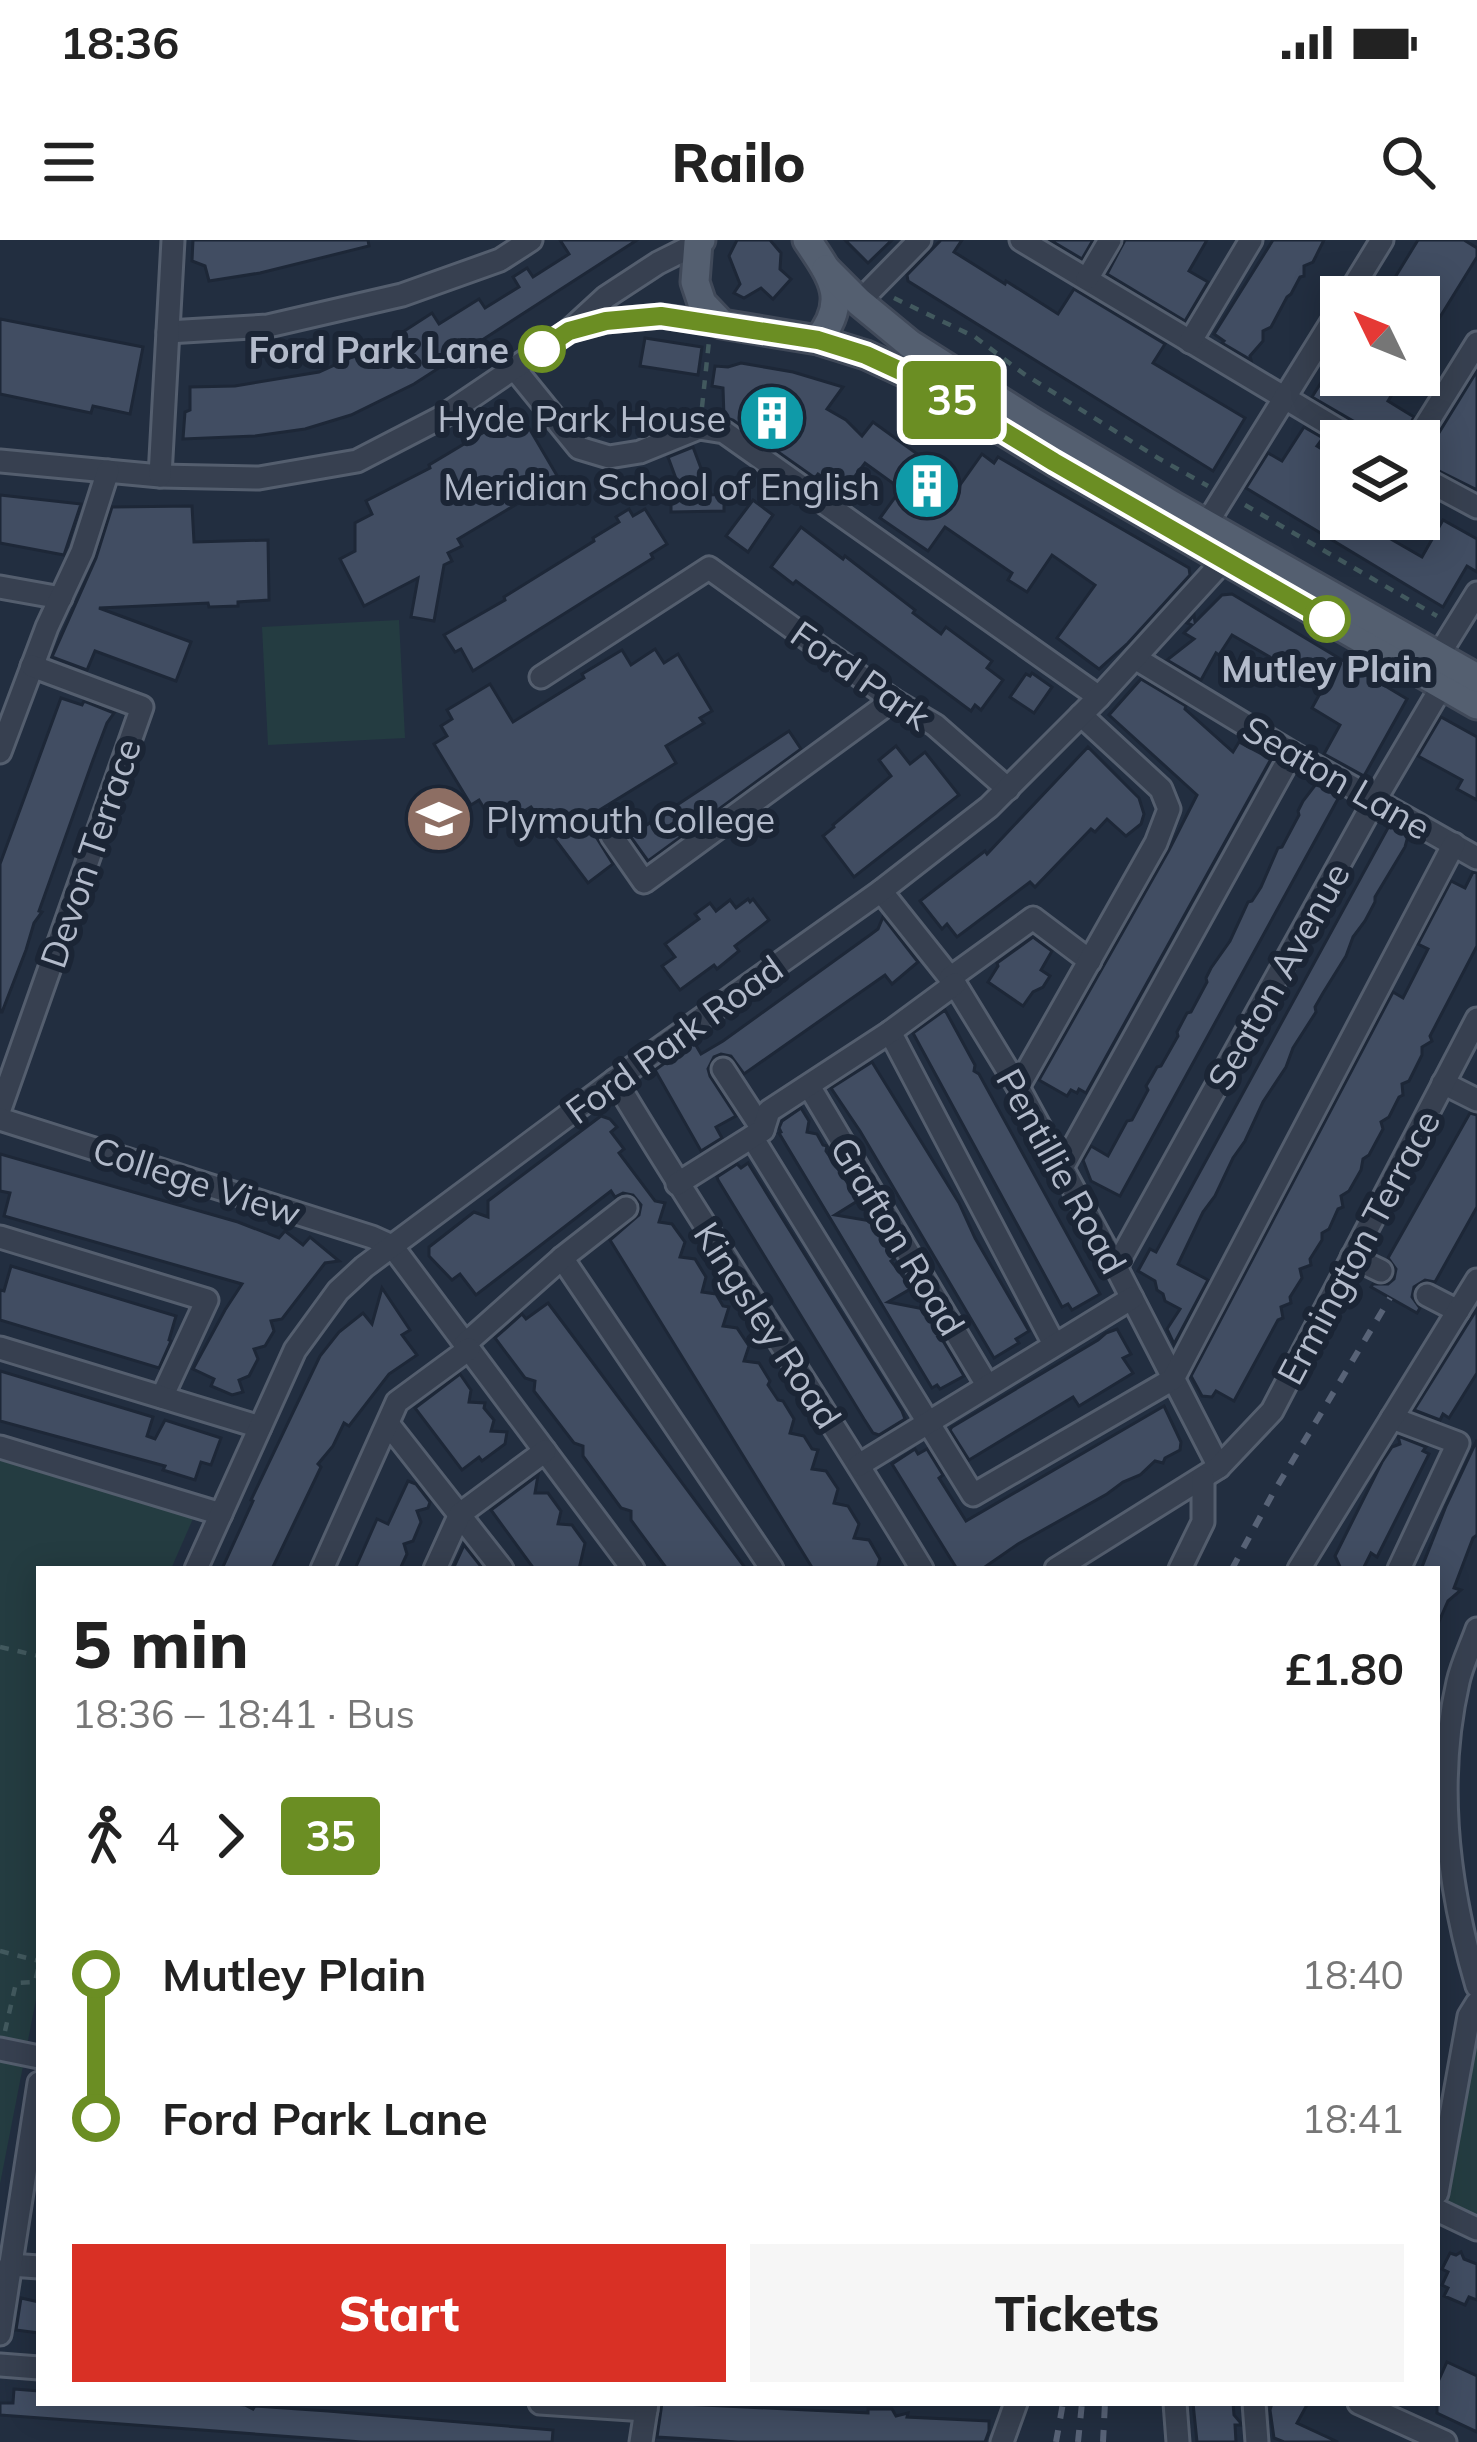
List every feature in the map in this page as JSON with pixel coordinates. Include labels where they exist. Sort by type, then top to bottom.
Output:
[{"type":"main road","points":[[807,240],[826,269],[836,298],[832,322],[818,340]]},
{"type":"main road","points":[[699,242],[694,282],[716,323],[818,340],[918,379],[1054,462],[1477,678]]},
{"type":"main road","points":[[826,269],[867,293],[910,344],[1117,473],[1207,523],[1231,551],[1477,706]]},
{"type":"street","points":[[159,240],[173,241],[160,476]]},
{"type":"street","points":[[168,332],[268,326],[402,295],[500,260],[531,240]]},
{"type":"street","points":[[867,293],[920,240]]},
{"type":"street","points":[[1021,240],[1320,420]]},
{"type":"street","points":[[1087,279],[1110,240]]},
{"type":"street","points":[[1190,342],[1251,240]]},
{"type":"street","points":[[1360,276],[1382,240]]},
{"type":"street","points":[[0,460],[160,476],[259,478],[357,461],[442,417],[569,331],[622,286],[699,242]]},
{"type":"street","points":[[569,331],[606,321],[661,316],[716,323]]},
{"type":"street","points":[[1207,523],[1320,341]]},
{"type":"street","points":[[1430,420],[1477,343]]},
{"type":"street","points":[[514,368],[580,448],[609,457],[640,452],[699,428],[724,432],[1100,697]]},
{"type":"street","points":[[0,752],[82,552],[108,471]]},
{"type":"street","points":[[1440,487],[1477,507]]},
{"type":"street","name":"Ford Park Road","points":[[197,1566],[296,1350],[338,1292],[392,1246],[989,807],[1100,697],[1231,551]]},
{"type":"street","name":"Ford Park","points":[[541,677],[709,568],[935,725],[1008,789]]},
{"type":"street","points":[[0,587],[61,598]]},
{"type":"street","points":[[1438,656],[1477,593]]},
{"type":"street","name":"Seaton Lane","points":[[1135,658],[1477,858]]},
{"type":"street","name":"Devon Terrace","points":[[0,1109],[142,707],[32,666]]},
{"type":"street","name":"Seaton Avenue","points":[[1116,1267],[1442,686]]},
{"type":"street","points":[[612,836],[644,882],[893,700]]},
{"type":"street","points":[[1018,1088],[1156,843],[1169,809],[1161,789],[1081,715]]},
{"type":"street","points":[[1062,1168],[1292,753]]},
{"type":"street","points":[[723,1069],[926,1424],[973,1496],[1173,1379],[1454,844]]},
{"type":"street","name":"Pentillie Road","points":[[880,891],[952,981],[1018,1088],[1173,1379],[1211,1473]]},
{"type":"street","points":[[677,1184],[757,1133],[769,1111],[890,1032],[1033,918],[1090,961]]},
{"type":"street","name":"Ermington Terrace","points":[[1061,1566],[1211,1473],[1271,1411],[1477,1018]]},
{"type":"street","points":[[890,1032],[1054,1345]]},
{"type":"street","name":"Kingsley Road","points":[[615,1080],[920,1566]]},
{"type":"street","points":[[1443,1083],[1477,1100]]},
{"type":"street","name":"Grafton Road","points":[[809,1086],[987,1385]]},
{"type":"street","name":"College View","points":[[0,1119],[392,1246]]},
{"type":"street","points":[[323,1566],[397,1402],[626,1208]]},
{"type":"street","points":[[0,1237],[207,1300],[162,1397]]},
{"type":"street","points":[[392,1246],[631,1566]]},
{"type":"street","points":[[1352,1257],[1381,1271]]},
{"type":"street","points":[[562,1258],[770,1566]]},
{"type":"street","points":[[1302,1566],[1477,1280]]},
{"type":"street","points":[[1427,1294],[1458,1311]]},
{"type":"street","points":[[860,1465],[1132,1298]]},
{"type":"street","points":[[0,1348],[260,1426]]},
{"type":"street","points":[[1392,1418],[1458,1443],[1400,1566]]},
{"type":"street","points":[[388,1425],[500,1566]]},
{"type":"street","points":[[0,1447],[221,1514]]},
{"type":"street","points":[[436,1566],[460,1514],[545,1451]]},
{"type":"street","points":[[1181,1566],[1203,1522],[1211,1473]]},
{"type":"street","points":[[1477,1629],[1458,1680],[1445,1795],[1455,1895],[1477,1986]]},
{"type":"street","points":[[1440,2176],[1469,2016],[1477,2003]]},
{"type":"street","points":[[0,2049],[36,2056]]},
{"type":"street","points":[[0,2335],[30,2181],[36,2118]]},
{"type":"street","points":[[1440,2211],[1477,2229]]},
{"type":"street","points":[[10,2265],[36,2267]]},
{"type":"street","points":[[0,2365],[36,2368]]},
{"type":"street","points":[[1002,2442],[1015,2406]]},
{"type":"street","points":[[1175,2406],[1178,2442]]},
{"type":"street","points":[[1254,2406],[1257,2442]]},
{"type":"street","points":[[1371,2406],[1445,2442]]},
{"type":"street","points":[[641,2442],[647,2407]]},
{"type":"path","points":[[867,293],[891,296],[975,337],[1024,374],[1158,458],[1456,627]]},
{"type":"path","points":[[699,428],[716,323]]},
{"type":"path","points":[[0,1648],[36,1655]]},
{"type":"path","points":[[0,1951],[36,1962]]},
{"type":"path","points":[[0,2049],[16,1984],[35,1982],[36,1977]]},
{"type":"green space","points":[[399,620],[405,738],[268,745],[262,627]]},
{"type":"green space","points":[[0,1457],[195,1514],[172,1566],[36,1566],[36,1999],[0,2184]]},
{"type":"green space","points":[[1477,2039],[1477,2229],[1440,2211],[1464,2050]]},
{"type":"building","points":[[193,240],[368,240],[369,246],[209,281],[205,266],[192,261]]},
{"type":"building","points":[[560,240],[637,240],[414,384],[351,415],[305,429],[183,439],[190,387],[235,386],[319,372],[392,339],[432,313],[439,324],[479,299],[485,308],[519,287],[513,277],[527,268],[533,277],[569,254]]},
{"type":"building","points":[[737,240],[770,240],[781,253],[780,269],[791,279],[773,299],[761,288],[744,298],[734,293],[740,284],[729,256]]},
{"type":"building","points":[[845,240],[892,240],[868,263]]},
{"type":"building","points":[[941,240],[962,240],[954,252],[1058,314],[1074,289],[1165,344],[1153,363],[1245,418],[1213,471],[908,281],[907,275]]},
{"type":"building","points":[[1050,240],[1093,240],[1082,259]]},
{"type":"building","points":[[1125,240],[1207,240],[1189,271],[1208,282],[1185,321],[1107,274]]},
{"type":"building","points":[[1273,240],[1324,240],[1271,327],[1263,331],[1263,341],[1251,360],[1214,334]]},
{"type":"building","points":[[1418,240],[1464,240],[1477,248],[1477,257],[1440,317],[1440,276],[1396,276]]},
{"type":"building","points":[[0,319],[143,347],[130,414],[93,406],[91,413],[0,394]]},
{"type":"building","points":[[645,338],[702,347],[698,375],[640,366]]},
{"type":"building","points":[[741,363],[843,387],[827,409],[862,436],[873,422],[960,485],[982,454],[994,463],[998,457],[1189,568],[1190,575],[1099,669],[1057,638],[1095,585],[1052,555],[1027,592],[1008,580],[1012,573],[945,527],[928,551],[880,518],[901,489],[865,463],[843,492],[724,417],[723,388],[712,386],[715,366]]},
{"type":"building","points":[[1477,371],[1477,490],[1440,472],[1440,431]]},
{"type":"building","points":[[1320,384],[1320,396],[1391,396],[1388,401],[1414,417],[1351,420],[1312,397]]},
{"type":"building","points":[[519,411],[559,479],[458,539],[462,546],[448,553],[452,561],[444,565],[434,621],[411,617],[418,578],[364,606],[340,559],[355,551],[355,523],[372,514],[366,501],[430,468]]},
{"type":"building","points":[[1304,427],[1320,436],[1320,533],[1246,488],[1268,453],[1282,461]]},
{"type":"building","points":[[693,447],[711,495],[724,494],[724,511],[671,512],[671,495],[682,495],[668,457]]},
{"type":"building","points":[[0,495],[81,504],[64,555],[0,543]]},
{"type":"building","points":[[753,500],[773,515],[748,552],[726,536]]},
{"type":"building","points":[[192,506],[194,542],[268,540],[269,600],[238,602],[238,606],[99,608],[191,642],[176,681],[95,651],[87,670],[52,657],[96,558],[112,507]]},
{"type":"building","points":[[629,509],[633,516],[645,509],[667,544],[651,554],[653,558],[473,671],[461,649],[455,652],[444,635],[594,541]]},
{"type":"building","points":[[1443,520],[1477,539],[1477,572],[1467,566],[1443,607],[1332,540],[1392,540],[1422,557],[1432,540],[1440,540]]},
{"type":"building","points":[[801,527],[843,559],[845,556],[941,634],[946,627],[992,661],[987,668],[1003,680],[981,710],[975,705],[971,711],[771,567]]},
{"type":"building","points":[[1232,594],[1407,699],[1364,776],[1324,754],[1340,725],[1312,708],[1323,688],[1232,635],[1201,680],[1167,660],[1194,639],[1184,633],[1194,615],[1195,622],[1222,595]]},
{"type":"building","points":[[655,649],[664,663],[678,654],[712,711],[700,718],[704,723],[666,746],[676,763],[585,819],[613,864],[588,883],[531,807],[509,820],[500,805],[487,813],[479,800],[471,805],[434,744],[447,736],[441,726],[452,719],[447,710],[490,684],[513,722],[622,650],[631,665]]},
{"type":"building","points":[[1026,674],[1052,687],[1034,713],[1010,697]]},
{"type":"building","points":[[1141,679],[1186,706],[1233,752],[1239,742],[1271,759],[1086,1093],[1071,1090],[1067,1096],[1039,1080],[1197,795],[1109,715]]},
{"type":"building","points":[[61,698],[114,713],[93,760],[42,912],[0,1012],[0,864]]},
{"type":"building","points":[[1441,717],[1477,737],[1477,800],[1457,789],[1462,780],[1418,756]]},
{"type":"building","points":[[789,731],[801,749],[648,861],[630,836]]},
{"type":"building","points":[[896,746],[910,764],[925,752],[959,795],[854,877],[823,836],[891,776],[879,760]]},
{"type":"building","points":[[1088,747],[1139,798],[1144,814],[1141,824],[1126,836],[1107,819],[1095,832],[1091,829],[1035,887],[1030,882],[957,937],[947,924],[942,929],[920,901],[985,851],[987,854]]},
{"type":"building","points":[[1316,784],[1339,797],[1120,1196],[1091,1181],[1083,1160],[1091,1146],[1108,1156],[1127,1121],[1132,1120],[1146,1086]]},
{"type":"building","points":[[1389,826],[1408,836],[1405,847],[1178,1264],[1208,1280],[1174,1344],[1167,1329],[1180,1309],[1165,1301],[1155,1281],[1138,1271],[1150,1249],[1156,1252]]},
{"type":"building","points":[[1473,872],[1477,873],[1477,946],[1430,1036],[1432,1041],[1422,1047],[1409,1081],[1402,1084],[1403,1095],[1381,1122],[1383,1129],[1361,1170],[1341,1196],[1343,1207],[1322,1233],[1311,1265],[1300,1269],[1302,1278],[1291,1303],[1281,1307],[1283,1318],[1234,1401],[1216,1391],[1212,1397],[1202,1396],[1191,1376],[1393,992],[1403,998],[1428,949],[1418,944],[1451,881],[1465,888]]},
{"type":"building","points":[[748,899],[769,920],[735,946],[739,951],[717,969],[714,965],[680,990],[662,966],[675,957],[665,944],[699,919],[695,914],[710,903],[716,911],[730,900],[736,908]]},
{"type":"building","points":[[883,917],[918,962],[892,984],[885,975],[744,1074],[731,1056],[714,1057],[710,1076],[736,1116],[716,1127],[722,1138],[701,1151],[655,1070],[694,1042],[701,1054],[723,1041],[878,929]]},
{"type":"building","points":[[1033,937],[1052,951],[1041,970],[1050,976],[1023,1006],[988,982],[997,963]]},
{"type":"building","points":[[945,1010],[974,1071],[1100,1294],[1072,1310],[1068,1304],[1062,1307],[913,1033]]},
{"type":"building","points":[[872,1062],[959,1203],[1029,1331],[994,1358],[831,1088]]},
{"type":"building","points":[[801,1108],[809,1121],[807,1132],[817,1134],[827,1146],[859,1200],[835,1215],[871,1221],[891,1261],[912,1288],[888,1302],[924,1309],[964,1376],[940,1389],[932,1388],[779,1133],[782,1121]]},
{"type":"building","points":[[1470,1113],[1477,1115],[1477,1207],[1435,1282],[1425,1280],[1414,1287],[1417,1313],[1371,1287],[1394,1279],[1396,1269],[1388,1258]]},
{"type":"building","points":[[601,1116],[610,1119],[617,1127],[611,1132],[624,1149],[619,1153],[655,1201],[665,1203],[659,1222],[672,1224],[685,1242],[680,1257],[695,1259],[706,1277],[702,1292],[716,1294],[729,1307],[723,1326],[737,1328],[749,1346],[744,1361],[759,1363],[768,1385],[794,1419],[790,1433],[804,1436],[818,1450],[812,1469],[826,1471],[838,1489],[834,1503],[848,1506],[859,1524],[854,1538],[869,1540],[880,1559],[878,1566],[811,1566],[610,1240],[639,1215],[641,1205],[633,1195],[615,1197],[611,1191],[476,1295],[460,1274],[452,1280],[429,1256],[429,1247],[474,1212],[488,1217],[488,1201]]},
{"type":"building","points":[[0,1154],[279,1238],[285,1231],[303,1245],[310,1237],[339,1261],[325,1263],[282,1319],[271,1321],[274,1331],[265,1346],[254,1349],[258,1359],[249,1376],[239,1380],[243,1392],[232,1395],[211,1386],[214,1379],[193,1369],[242,1284],[4,1216],[10,1193],[0,1191]]},
{"type":"building","points":[[748,1163],[902,1411],[905,1419],[879,1435],[864,1419],[718,1180],[737,1164],[741,1168]]},
{"type":"building","points":[[11,1266],[176,1316],[159,1368],[0,1320],[0,1290],[4,1291]]},
{"type":"building","points":[[382,1288],[410,1330],[402,1335],[417,1355],[389,1374],[349,1426],[344,1423],[318,1464],[321,1467],[273,1566],[223,1566],[320,1356],[363,1313],[372,1324]]},
{"type":"building","points":[[548,1303],[744,1566],[665,1566],[631,1520],[631,1511],[621,1508],[583,1456],[583,1446],[574,1443],[534,1391],[535,1381],[525,1378],[495,1338],[522,1314],[526,1319]]},
{"type":"building","points":[[1477,1309],[1477,1373],[1449,1418],[1443,1414],[1440,1420],[1414,1410]]},
{"type":"building","points":[[1117,1329],[1131,1354],[1123,1358],[1133,1373],[1079,1406],[1073,1397],[969,1460],[952,1427]]},
{"type":"building","points":[[0,1371],[153,1417],[147,1436],[155,1439],[165,1420],[221,1438],[211,1465],[201,1462],[195,1480],[163,1470],[165,1466],[0,1421]]},
{"type":"building","points":[[460,1374],[471,1390],[469,1402],[485,1403],[494,1420],[491,1431],[507,1432],[505,1444],[462,1470],[415,1408]]},
{"type":"building","points":[[1164,1406],[1181,1442],[1180,1450],[1163,1463],[1155,1461],[1140,1475],[986,1566],[955,1566],[892,1464],[915,1449],[918,1454],[927,1449],[966,1521]]},
{"type":"building","points":[[1398,1436],[1426,1447],[1423,1451],[1429,1454],[1377,1557],[1371,1553],[1364,1566],[1340,1566],[1335,1556],[1382,1462],[1400,1444]]},
{"type":"building","points":[[1477,1440],[1477,1535],[1454,1588],[1461,1590],[1448,1601],[1440,1619],[1440,1566],[1422,1566]]},
{"type":"building","points":[[538,1475],[535,1493],[548,1493],[561,1511],[558,1524],[572,1525],[585,1543],[580,1566],[532,1566],[491,1510]]},
{"type":"building","points":[[408,1481],[416,1484],[430,1502],[428,1508],[417,1511],[421,1522],[413,1541],[404,1544],[407,1554],[401,1566],[356,1566],[377,1519],[388,1524]]},
{"type":"building","points":[[464,1545],[481,1566],[454,1566]]},
{"type":"building","points":[[1461,2252],[1464,2259],[1477,2264],[1477,2300],[1469,2297],[1465,2305],[1444,2296],[1448,2288],[1442,2285],[1448,2272],[1442,2269],[1450,2253]]},
{"type":"building","points":[[21,2298],[36,2301],[36,2333],[16,2330]]},
{"type":"building","points":[[1447,2362],[1477,2376],[1477,2432],[1437,2413],[1440,2377]]},
{"type":"building","points":[[14,2389],[36,2391],[36,2406],[255,2406],[553,2430],[552,2442],[362,2442],[0,2415],[0,2403],[13,2403]]},
{"type":"building","points":[[662,2406],[868,2413],[868,2409],[892,2409],[896,2416],[908,2413],[907,2417],[989,2421],[985,2442],[738,2442],[657,2437]]},
{"type":"building","points":[[1193,2406],[1233,2406],[1241,2425],[1235,2425],[1236,2442],[1197,2442]]},
{"type":"building","points":[[1271,2406],[1306,2406],[1297,2423],[1338,2442],[1274,2438]]},
{"type":"railway","points":[[1234,1566],[1390,1298]]},
{"type":"railway","points":[[1056,2442],[1062,2406]]},
{"type":"railway","points":[[1078,2442],[1082,2406]]},
{"type":"railway","points":[[1103,2442],[1105,2406]]},
{"type":"bus line","name":"35","points":[[542,349],[569,331],[606,321],[661,316],[818,340],[866,355],[918,379],[1327,619]]},
{"type":"place","name":"Ford Park Lane","points":[[542,349]]},
{"type":"place","name":"Hyde Park House","points":[[772,418]]},
{"type":"place","name":"Meridian School of English","points":[[927,486]]},
{"type":"place","name":"Mutley Plain","points":[[1327,619]]},
{"type":"place","name":"Plymouth College","points":[[439,819]]}]
